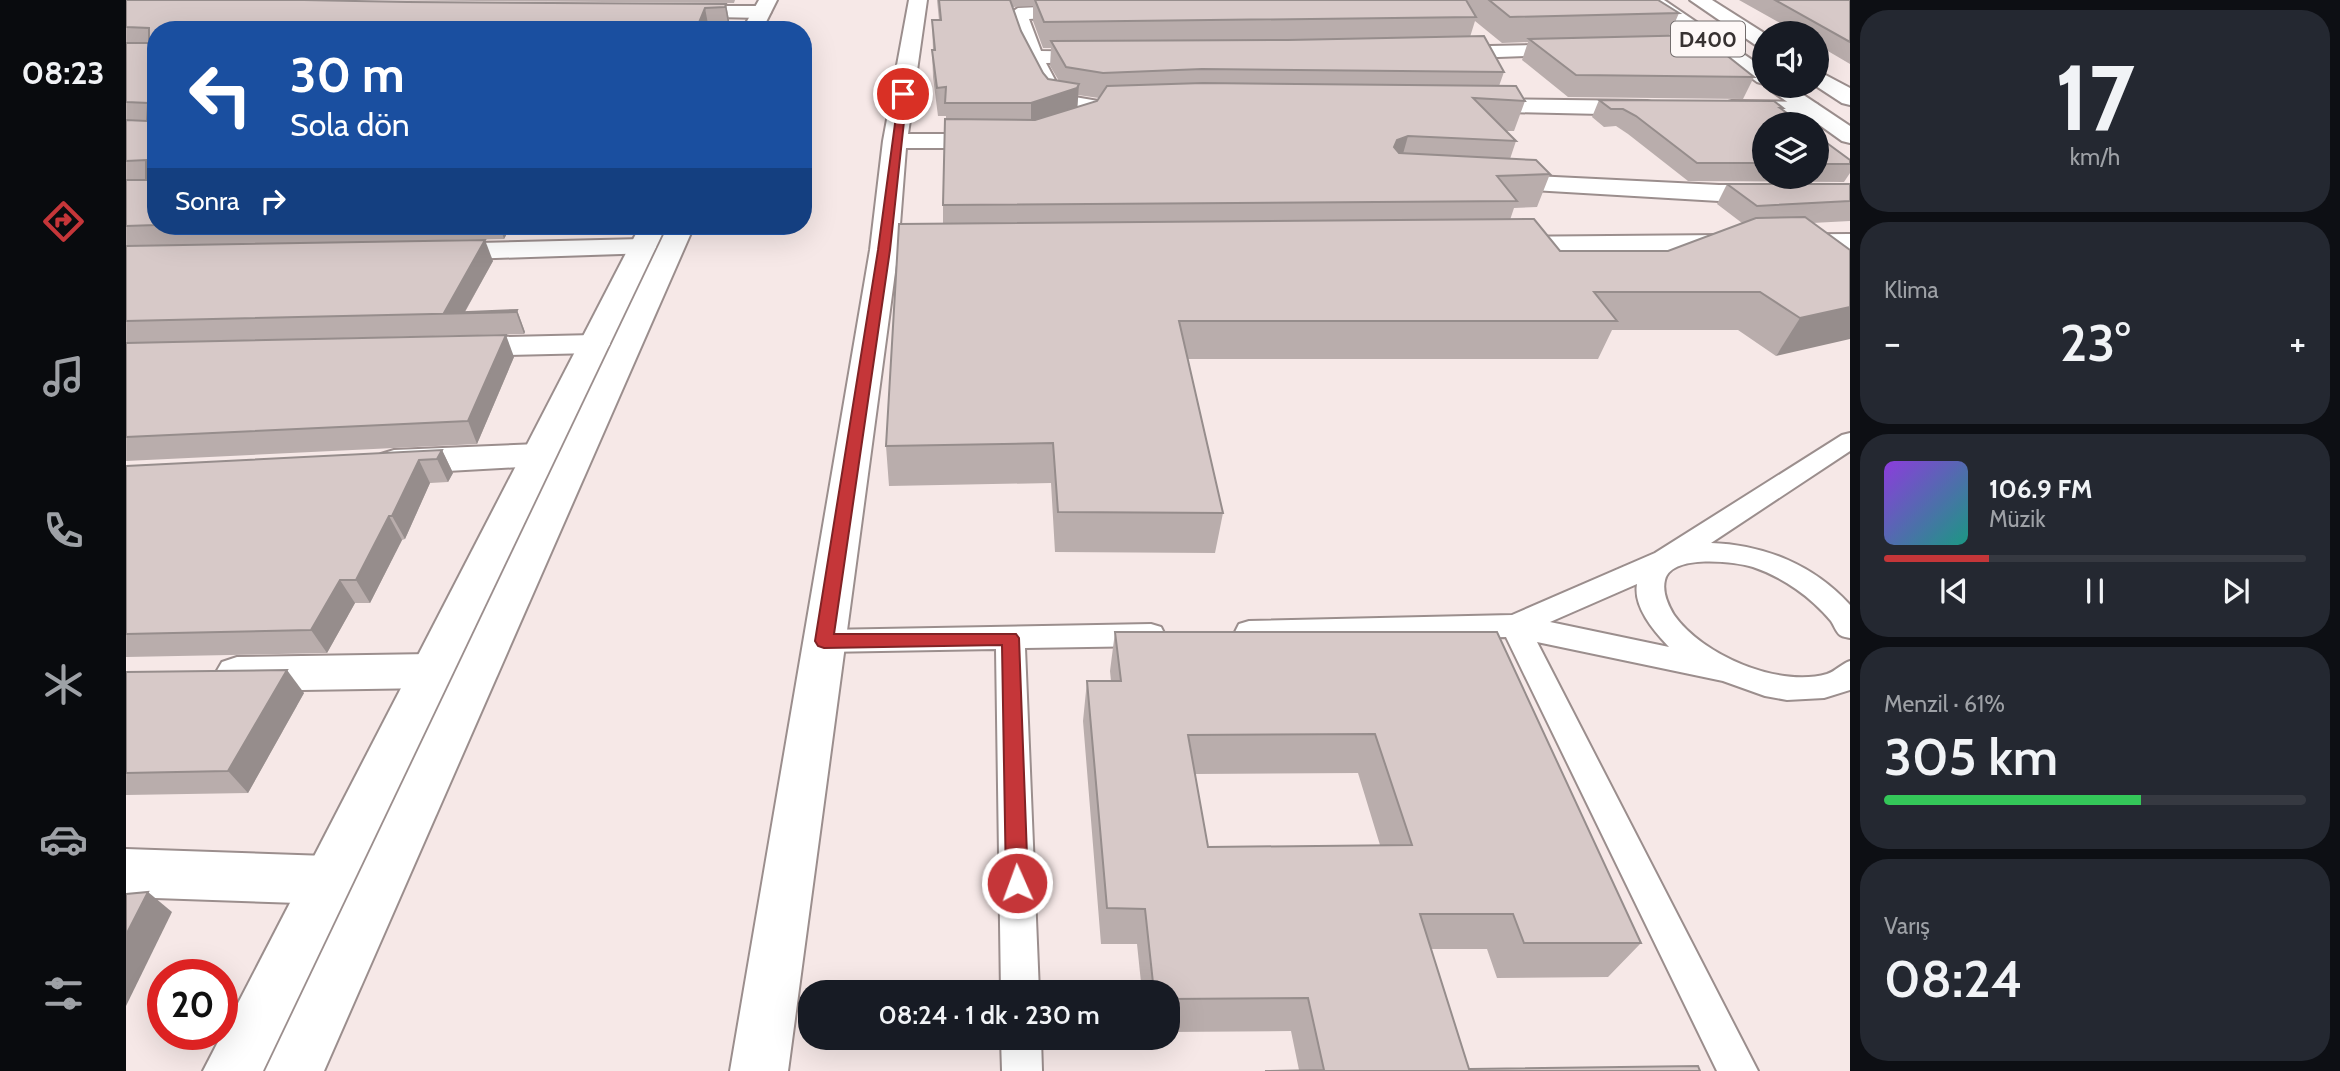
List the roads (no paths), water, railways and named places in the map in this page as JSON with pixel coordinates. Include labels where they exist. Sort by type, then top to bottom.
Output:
[{"type":"main road","points":[[759,1071],[824,641],[898,250],[895,141],[918,0]]},
{"type":"main road","name":"D400","points":[[1652,0],[1752,70]]},
{"type":"main road","name":"D400","points":[[1699,0],[1752,34]]},
{"type":"main road","points":[[650,12],[765,6]]},
{"type":"main road","points":[[1102,108],[1055,100],[1033,57],[1018,14],[1109,10]]},
{"type":"main road","points":[[1679,48],[1720,47]]},
{"type":"main road","points":[[1419,54],[1597,50]]},
{"type":"main road","points":[[1033,57],[1116,57]]},
{"type":"main road","points":[[1829,84],[1850,98]]},
{"type":"main road","points":[[1793,98],[1850,136]]},
{"type":"main road","points":[[1449,106],[1671,108]]},
{"type":"main road","points":[[1073,128],[1086,124],[1094,108],[1130,107]]},
{"type":"main road","points":[[1712,108],[1809,109]]},
{"type":"main road","points":[[895,141],[1019,141]]},
{"type":"main road","points":[[1469,181],[1719,193],[1850,193]]},
{"type":"main road","points":[[294,1071],[677,235]]},
{"type":"main road","points":[[405,253],[648,237]]},
{"type":"main road","points":[[232,1071],[648,237]]},
{"type":"main road","points":[[1472,245],[1850,242]]},
{"type":"main road","points":[[429,348],[594,344]]},
{"type":"main road","points":[[360,464],[538,455]]},
{"type":"main road","points":[[195,675],[431,671]]},
{"type":"main road","points":[[126,873],[327,880]]},
{"type":"lane","points":[[1725,670],[1695,652],[1679,638],[1656,610],[1650,590],[1653,573],[1665,560],[1850,440]]},
{"type":"lane","points":[[1515,626],[1665,560],[1687,552],[1707,551],[1750,557],[1784,570],[1816,589],[1841,611],[1850,627]]},
{"type":"lane","points":[[1515,626],[1738,1071]]},
{"type":"lane","points":[[1228,633],[1515,626],[1725,670],[1761,683],[1796,689],[1826,687],[1849,674]]},
{"type":"lane","points":[[824,641],[1174,634]]},
{"type":"lane","points":[[1010,638],[1020,980]]},
{"type":"lane","points":[[1021,1050],[1022,1071]]}]
